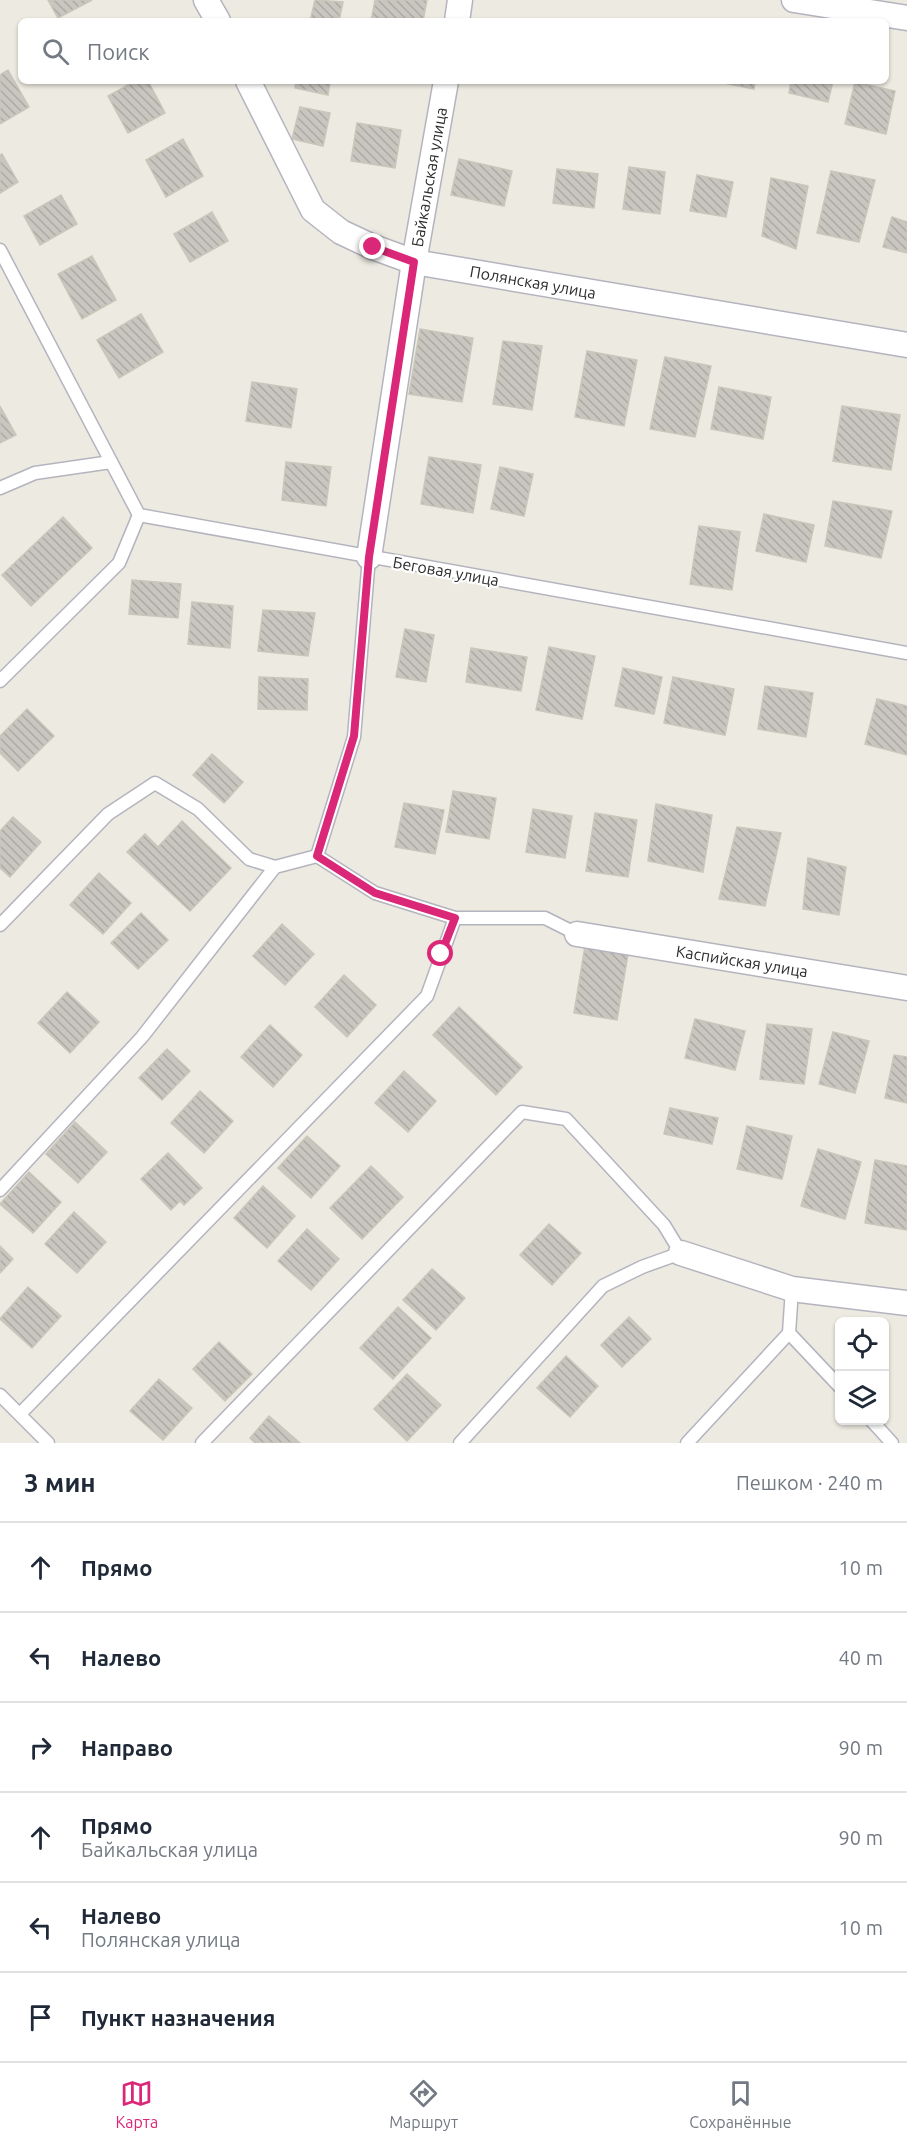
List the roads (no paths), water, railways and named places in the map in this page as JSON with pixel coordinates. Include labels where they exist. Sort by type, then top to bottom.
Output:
[{"type":"street","points":[[206,0],[216,18]]},
{"type":"street","points":[[457,18],[460,0]]},
{"type":"street","points":[[794,0],[907,18]]},
{"type":"street","name":"Полянская улица","points":[[250,84],[313,210],[341,232],[373,247],[414,262],[907,345]]},
{"type":"street","name":"Байкальская улица","points":[[369,557],[414,262],[445,84]]},
{"type":"street","name":"Каспийская улица","points":[[577,934],[907,988]]},
{"type":"street","points":[[681,1253],[792,1289],[907,1303]]},
{"type":"lane","points":[[0,250],[139,515],[119,563],[0,681]]},
{"type":"lane","points":[[0,488],[35,473],[111,462]]},
{"type":"lane","name":"Беговая улица","points":[[139,515],[907,652]]},
{"type":"lane","points":[[317,856],[354,736],[369,557]]},
{"type":"lane","points":[[0,925],[108,814],[155,783],[198,809],[249,859],[275,867],[317,856],[375,893],[455,918],[545,918],[577,934]]},
{"type":"lane","points":[[0,1190],[142,1037],[275,867]]},
{"type":"lane","points":[[21,1414],[427,996],[455,918]]},
{"type":"lane","points":[[202,1443],[522,1112],[566,1119],[664,1225],[681,1253],[642,1267],[603,1286],[460,1443]]},
{"type":"lane","points":[[687,1443],[789,1333],[792,1289]]},
{"type":"lane","points":[[789,1333],[835,1382]]},
{"type":"lane","points":[[0,1395],[48,1443]]},
{"type":"lane","points":[[876,1425],[892,1443]]}]
